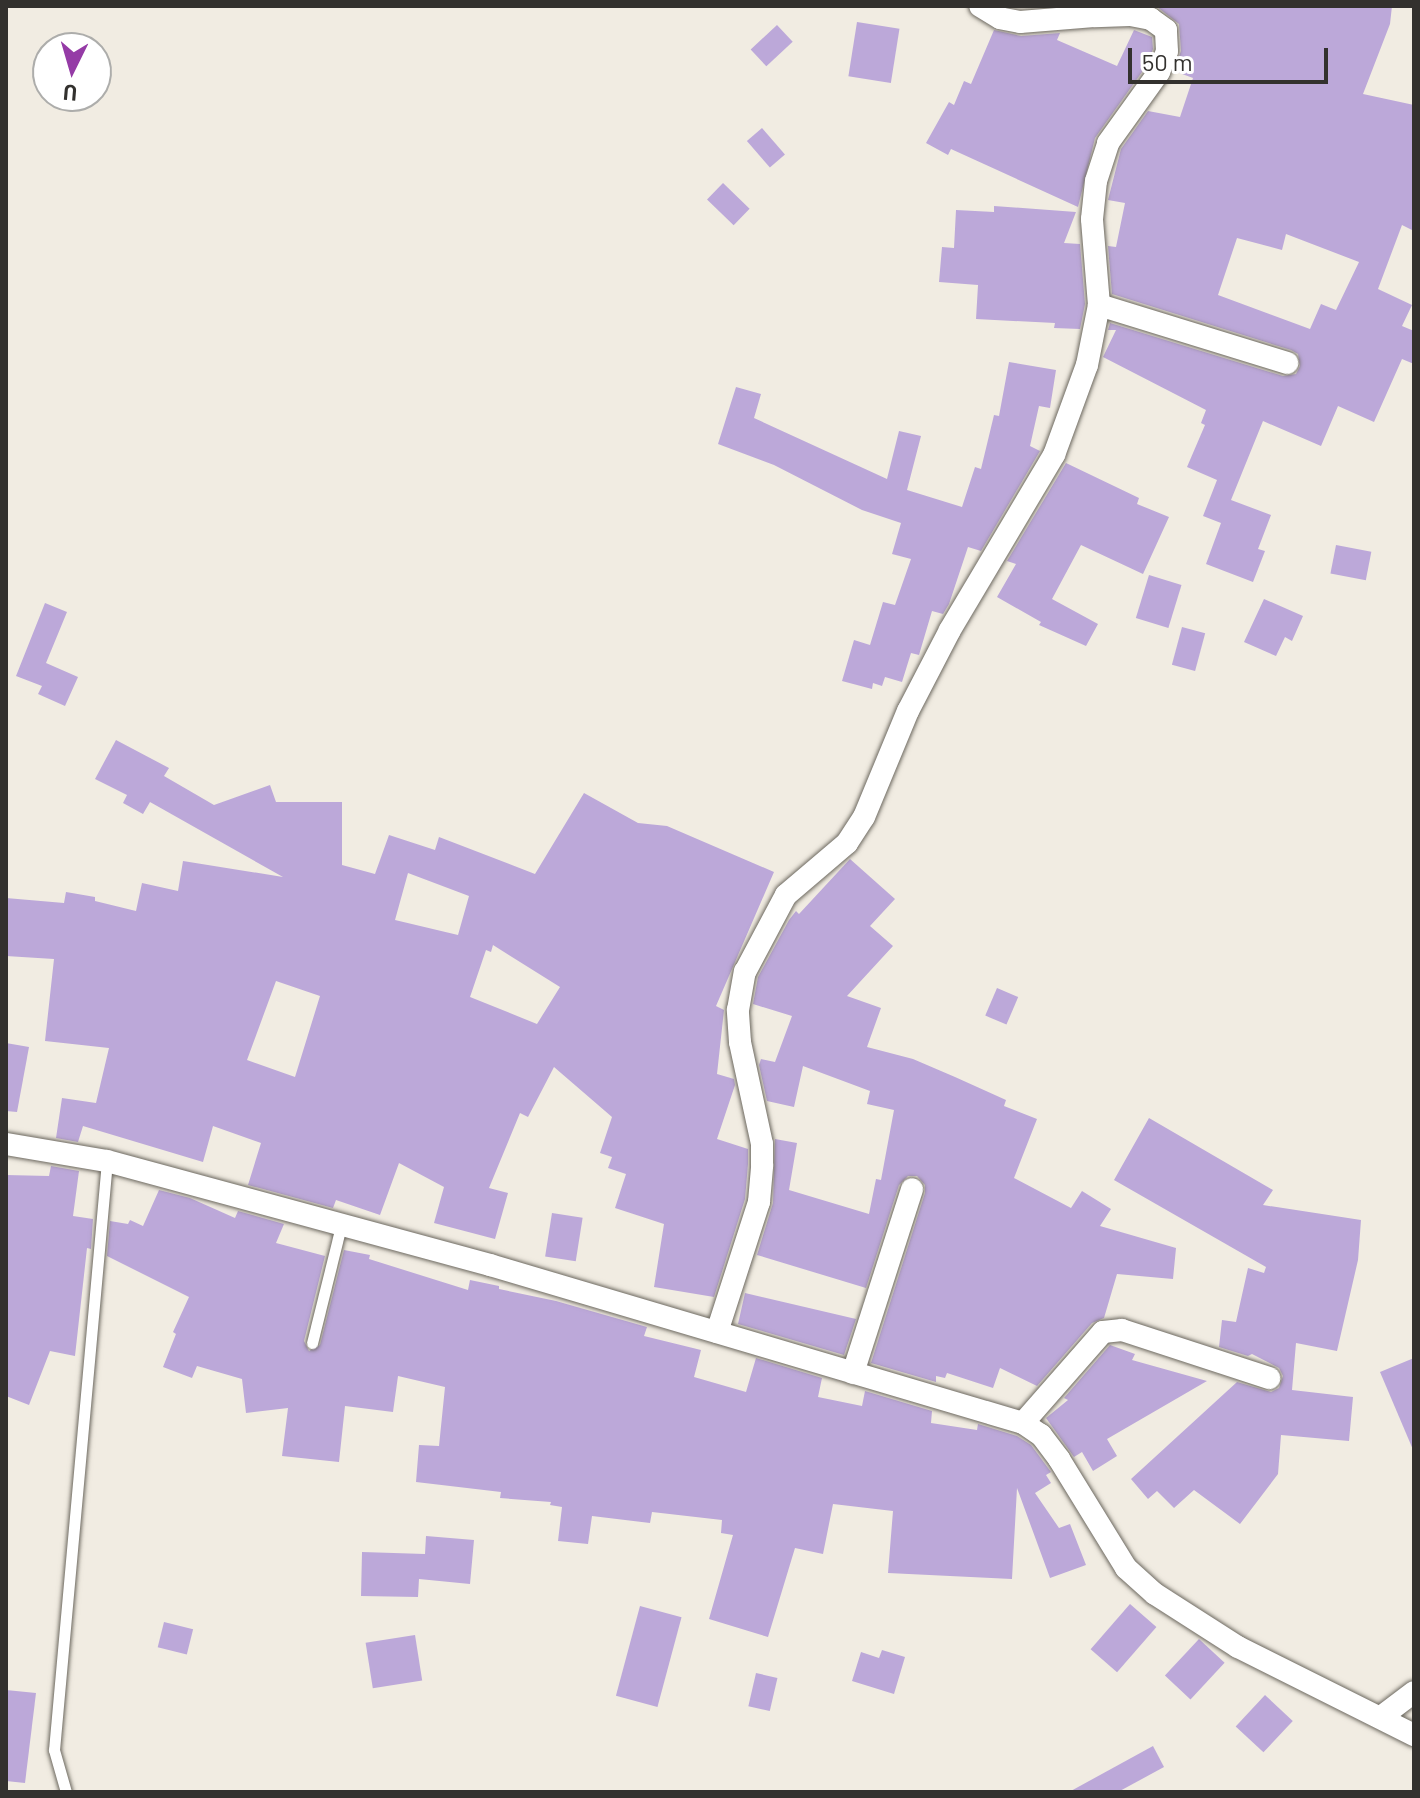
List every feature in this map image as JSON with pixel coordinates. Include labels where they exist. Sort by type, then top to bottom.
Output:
[{"type":"street","points":[[717,1332],[759,1202],[762,1165],[762,1144],[740,1042],[739,991],[745,972],[786,895],[847,843],[864,817],[908,711],[950,630],[1054,455],[1087,365],[1099,305],[1092,219],[1096,181],[1108,143],[1159,72],[1167,51],[1166,30],[1151,19],[1130,15],[1020,22],[1000,18],[980,6]]},
{"type":"street","points":[[1099,305],[1287,363]]},
{"type":"street","points":[[6,1144],[107,1161],[717,1332],[1023,1423],[1041,1435],[1059,1459],[1126,1568],[1155,1594],[1238,1647],[1414,1735]]},
{"type":"street","points":[[853,1373],[912,1189]]},
{"type":"street","points":[[1023,1423],[1103,1332],[1122,1330],[1269,1378]]},
{"type":"street","points":[[1381,1717],[1414,1692]]},
{"type":"lane","points":[[66,1792],[58,1776],[54,1750],[107,1161]]},
{"type":"lane","points":[[312,1343],[341,1226]]},
{"type":"building","points":[[1156,6],[1392,6],[1390,24],[1363,94],[1414,105],[1414,231],[1402,225],[1378,289],[1412,305],[1402,326],[1414,331],[1414,364],[1402,359],[1374,422],[1338,406],[1321,446],[1263,421],[1231,500],[1271,515],[1258,549],[1265,551],[1253,582],[1206,564],[1221,523],[1203,516],[1217,480],[1187,467],[1205,425],[1201,423],[1206,410],[1103,357],[1116,330],[1108,330],[1110,323],[1283,376],[1296,374],[1300,366],[1298,354],[1291,350],[1112,294],[1108,246],[1116,247],[1125,203],[1108,200],[1121,149],[1148,111],[1180,117],[1193,78],[1174,71],[1181,51],[1179,24]],"holes":[[[1286,234],[1359,262],[1336,310],[1321,304],[1310,329],[1218,295],[1237,238],[1282,250]]]},
{"type":"building","points":[[857,22],[899,29],[891,83],[848,76]]},
{"type":"building","points":[[777,25],[793,42],[766,66],[751,50]]},
{"type":"building","points":[[994,30],[1021,36],[1060,33],[1057,40],[1117,66],[1134,30],[1152,37],[1153,49],[1147,65],[1095,138],[1078,207],[951,149],[948,155],[926,143],[949,102],[954,105],[964,81],[971,84]]},
{"type":"building","points":[[762,128],[785,154],[770,168],[747,141]]},
{"type":"building","points":[[723,183],[750,209],[734,225],[707,200]]},
{"type":"building","points":[[994,206],[1076,212],[1064,243],[1080,244],[1085,304],[1080,329],[1054,328],[1055,323],[976,319],[978,285],[939,282],[942,247],[954,248],[956,210],[994,212]]},
{"type":"building","points":[[1009,362],[1056,370],[1050,408],[1039,406],[1030,446],[1040,451],[981,551],[968,547],[949,604],[943,614],[932,611],[919,655],[911,653],[902,682],[885,677],[882,686],[873,683],[872,689],[842,681],[854,640],[870,645],[883,602],[895,605],[911,559],[892,554],[901,523],[862,510],[774,465],[718,444],[736,387],[761,394],[754,418],[887,479],[899,431],[921,436],[907,490],[962,507],[975,467],[981,469],[994,415],[999,416]]},
{"type":"building","points":[[1066,463],[1139,498],[1137,504],[1169,517],[1143,574],[1081,545],[1052,599],[1098,624],[1086,646],[1039,625],[1041,622],[997,597],[1016,564],[1007,561]]},
{"type":"building","points":[[1336,545],[1371,552],[1366,580],[1330,573]]},
{"type":"building","points":[[1149,575],[1182,585],[1168,628],[1136,618]]},
{"type":"building","points":[[1264,599],[1303,616],[1292,641],[1285,637],[1276,656],[1244,642]]},
{"type":"building","points":[[45,603],[67,612],[46,663],[78,677],[65,706],[38,694],[42,686],[16,676]]},
{"type":"building","points":[[1182,627],[1205,633],[1195,671],[1172,665]]},
{"type":"building","points":[[116,740],[169,768],[164,776],[214,805],[270,785],[276,802],[342,802],[342,865],[375,874],[389,835],[435,850],[439,837],[535,874],[584,793],[638,823],[667,826],[774,872],[716,1006],[724,1010],[717,1074],[734,1079],[735,1085],[717,1139],[748,1149],[748,1164],[745,1199],[714,1297],[654,1287],[664,1224],[615,1208],[626,1174],[608,1168],[612,1157],[600,1153],[612,1117],[554,1067],[528,1117],[520,1113],[489,1188],[508,1193],[495,1239],[434,1223],[444,1187],[399,1163],[380,1215],[336,1200],[333,1208],[248,1185],[261,1143],[213,1126],[203,1162],[83,1126],[78,1142],[56,1138],[62,1098],[96,1103],[109,1048],[45,1041],[54,959],[6,956],[6,898],[64,903],[66,892],[95,897],[95,901],[136,911],[142,883],[178,891],[183,861],[283,877],[150,802],[143,814],[123,803],[127,795],[95,779]],"holes":[[[408,873],[469,896],[458,935],[395,920]],[[493,945],[560,987],[537,1024],[470,997],[486,950],[491,952]],[[276,981],[320,996],[295,1077],[247,1060]]]},
{"type":"building","points":[[850,859],[895,899],[870,926],[893,946],[847,996],[881,1008],[867,1047],[913,1059],[1006,1100],[1004,1106],[1037,1119],[1014,1178],[1071,1208],[1082,1191],[1111,1209],[1100,1226],[1176,1248],[1173,1279],[1117,1274],[1104,1318],[1092,1323],[1037,1386],[1000,1368],[993,1388],[947,1373],[945,1378],[936,1376],[936,1382],[871,1363],[925,1193],[925,1185],[917,1176],[908,1176],[899,1185],[866,1288],[757,1255],[773,1203],[775,1139],[797,1143],[789,1190],[869,1214],[876,1179],[881,1180],[894,1110],[867,1104],[870,1091],[803,1066],[794,1107],[767,1101],[759,1065],[761,1059],[775,1062],[792,1016],[753,1004],[758,977],[789,920],[796,911],[799,914]]},
{"type":"building","points":[[997,988],[1018,997],[1006,1025],[985,1016]]},
{"type":"building","points":[[6,1043],[29,1047],[17,1112],[6,1111]]},
{"type":"building","points":[[1149,1118],[1273,1190],[1263,1205],[1361,1220],[1358,1260],[1337,1351],[1296,1343],[1292,1390],[1353,1397],[1349,1441],[1281,1435],[1278,1474],[1240,1524],[1194,1490],[1174,1508],[1157,1491],[1148,1499],[1131,1479],[1237,1382],[1271,1392],[1279,1388],[1283,1376],[1279,1368],[1252,1354],[1248,1356],[1219,1347],[1222,1320],[1236,1322],[1248,1268],[1264,1273],[1266,1267],[1114,1180]]},
{"type":"building","points":[[51,1166],[79,1171],[73,1216],[93,1219],[91,1249],[87,1248],[75,1356],[50,1351],[29,1405],[6,1396],[6,1175],[49,1176]]},
{"type":"building","points":[[159,1190],[190,1198],[235,1218],[238,1211],[284,1224],[276,1243],[325,1256],[304,1341],[309,1351],[320,1345],[344,1250],[370,1255],[369,1259],[468,1290],[470,1280],[647,1327],[644,1336],[701,1350],[694,1377],[746,1392],[756,1358],[822,1378],[818,1397],[862,1406],[865,1391],[932,1411],[931,1423],[977,1430],[978,1424],[1017,1436],[1031,1445],[1051,1472],[1046,1475],[1051,1483],[1035,1493],[1059,1528],[1070,1524],[1086,1565],[1050,1578],[1017,1488],[1012,1579],[888,1573],[893,1511],[833,1504],[823,1554],[795,1548],[768,1637],[709,1619],[733,1535],[721,1533],[722,1520],[652,1512],[650,1523],[592,1516],[588,1544],[558,1541],[562,1507],[550,1505],[551,1502],[500,1498],[501,1492],[416,1482],[419,1445],[439,1446],[445,1387],[398,1376],[393,1412],[345,1406],[339,1462],[282,1456],[288,1408],[246,1413],[242,1379],[197,1366],[192,1378],[163,1367],[176,1334],[173,1332],[189,1297],[107,1256],[110,1221],[128,1224],[130,1220],[143,1226]]},
{"type":"building","points":[[552,1213],[583,1218],[576,1261],[545,1256]]},
{"type":"building","points":[[745,1293],[856,1319],[844,1355],[738,1324]]},
{"type":"building","points":[[1110,1345],[1135,1354],[1132,1360],[1207,1381],[1107,1439],[1117,1456],[1093,1471],[1082,1452],[1074,1457],[1046,1418],[1068,1400],[1064,1398]]},
{"type":"building","points":[[1414,1358],[1414,1452],[1380,1372]]},
{"type":"building","points":[[426,1536],[474,1540],[470,1584],[419,1579],[418,1597],[361,1596],[362,1552],[425,1554]]},
{"type":"building","points":[[1130,1604],[1156,1627],[1117,1672],[1091,1649]]},
{"type":"building","points":[[640,1606],[682,1617],[657,1707],[616,1696]]},
{"type":"building","points":[[164,1622],[193,1629],[187,1654],[158,1647]]},
{"type":"building","points":[[415,1635],[422,1680],[373,1688],[366,1643]]},
{"type":"building","points":[[1199,1639],[1225,1663],[1190,1699],[1165,1676]]},
{"type":"building","points":[[882,1650],[905,1657],[894,1694],[852,1681],[861,1652],[879,1658]]},
{"type":"building","points":[[756,1673],[777,1678],[770,1711],[748,1706]]},
{"type":"building","points":[[6,1690],[36,1693],[25,1783],[6,1781]]},
{"type":"building","points":[[1265,1695],[1293,1721],[1263,1752],[1236,1726]]},
{"type":"building","points":[[1153,1746],[1164,1767],[1118,1792],[1069,1792]]}]
